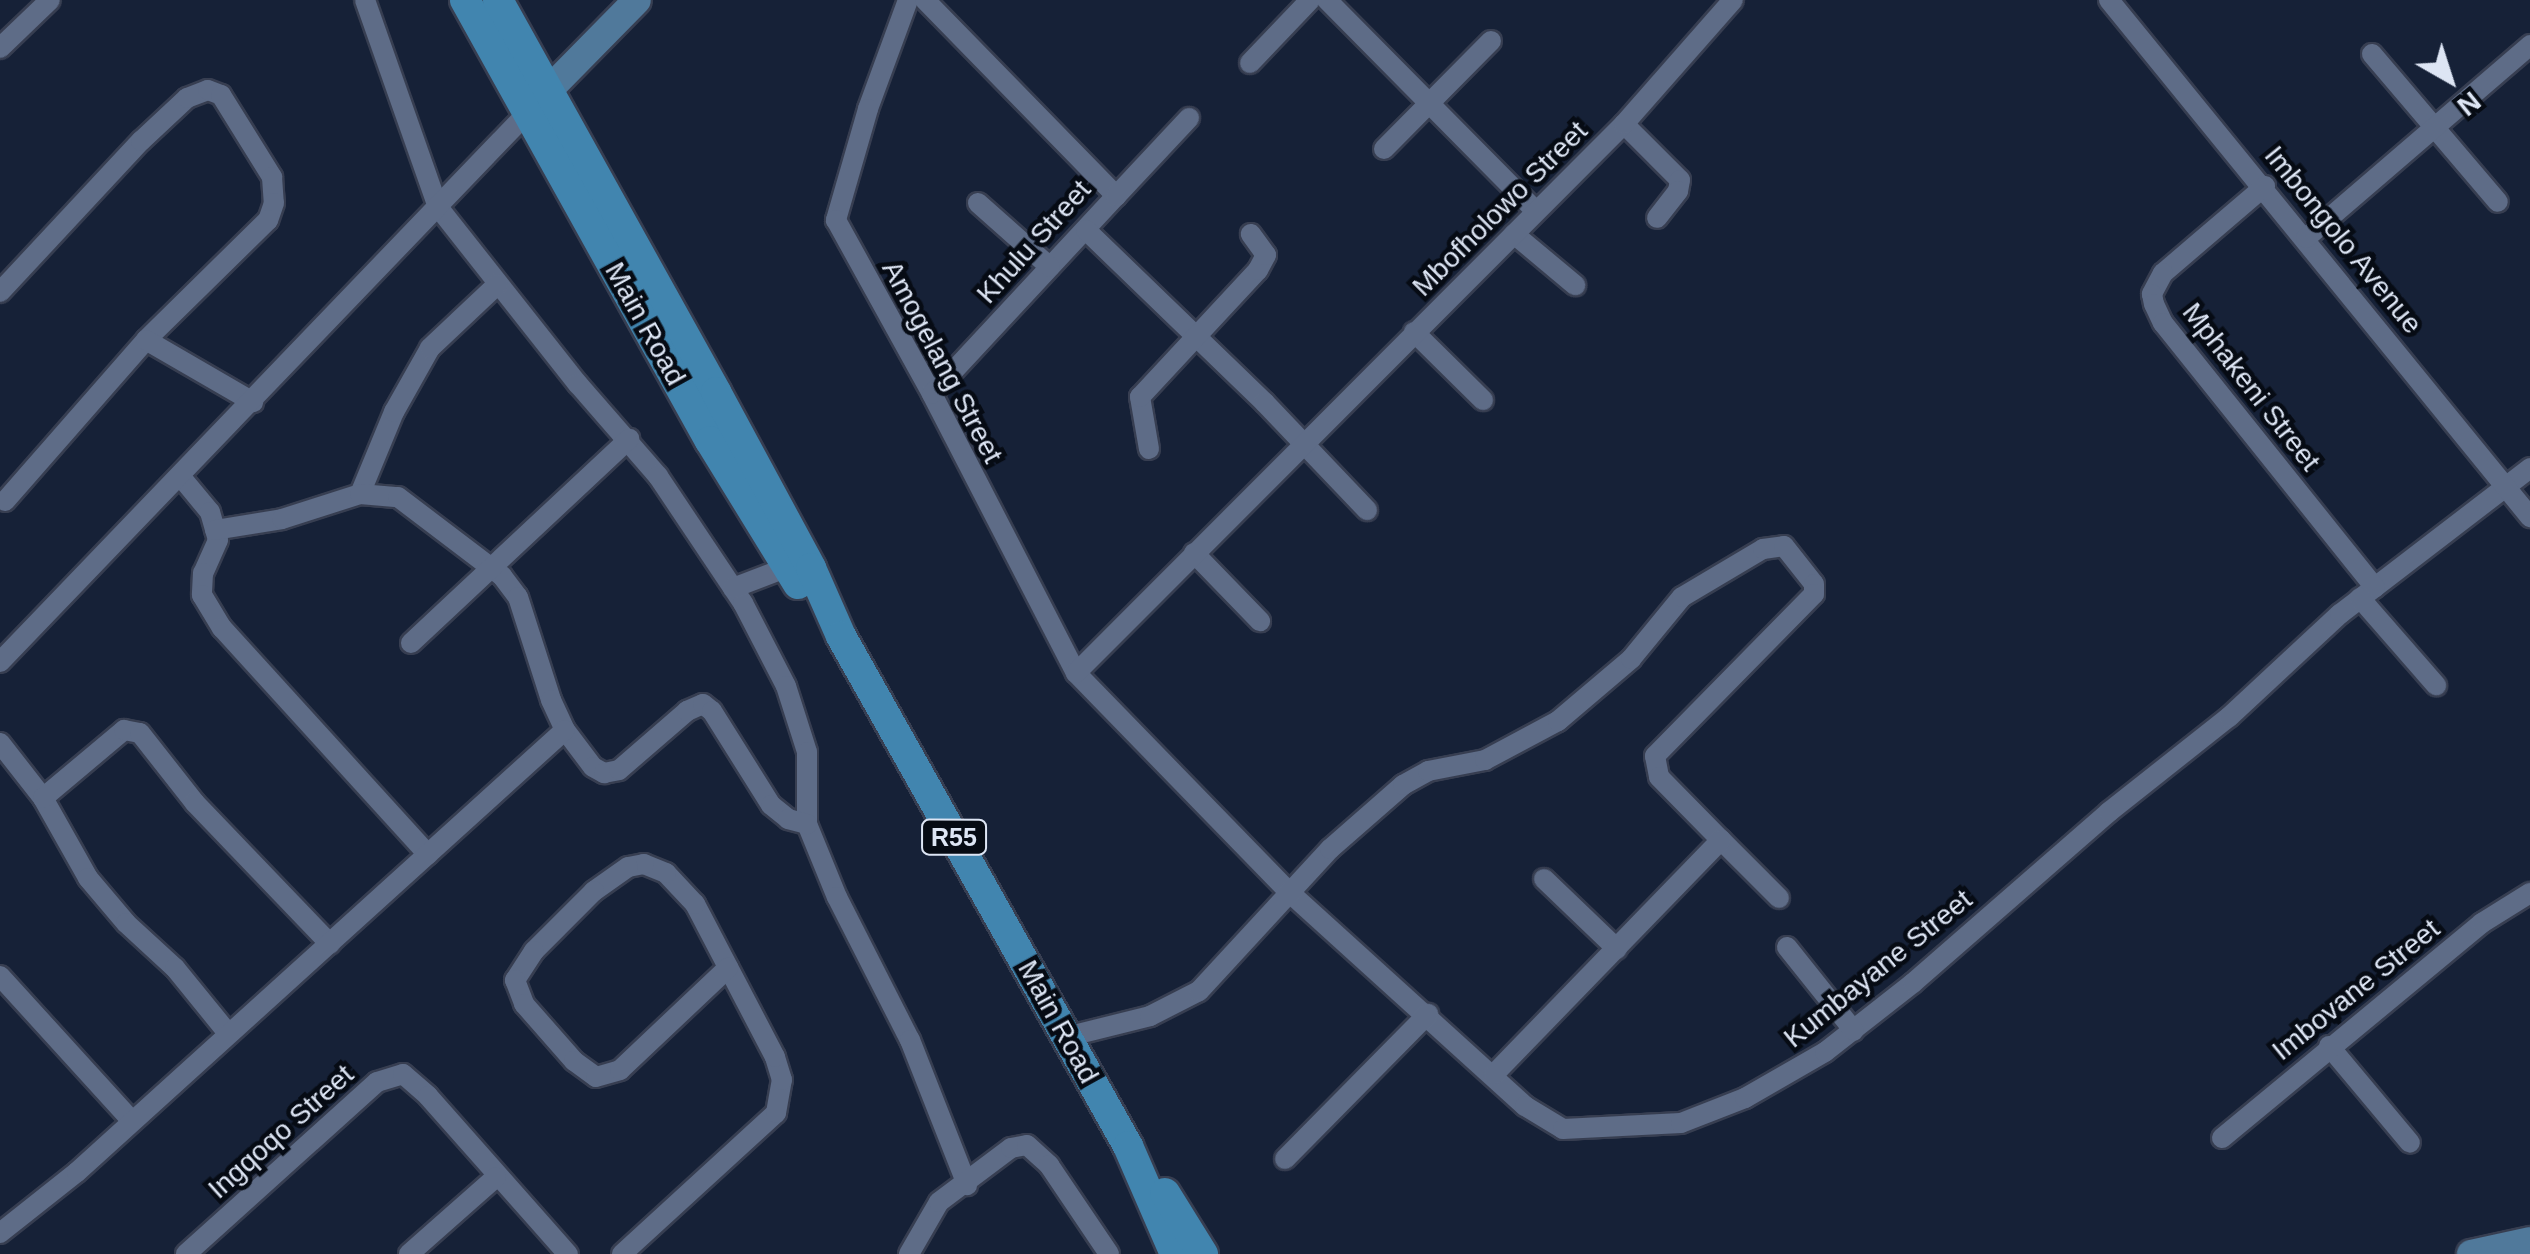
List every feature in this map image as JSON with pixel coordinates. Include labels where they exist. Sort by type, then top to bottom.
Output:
[{"type":"main road","name":"Main Road","points":[[464,0],[539,100],[811,568],[841,636],[1128,1146],[1203,1254]]},
{"type":"main road","name":"Main Road","points":[[498,0],[539,100],[652,339],[811,605],[841,636]]},
{"type":"main road","name":"Main Road","points":[[1128,1146],[1175,1254]]},
{"type":"street","points":[[0,48],[50,0]]},
{"type":"street","points":[[365,0],[438,207],[578,384],[629,439],[733,588],[799,717],[807,752],[807,824],[837,897],[910,1040],[968,1185]]},
{"type":"street","points":[[0,662],[637,0]]},
{"type":"street","name":"Amogelang Street","points":[[908,0],[868,109],[836,220],[932,394],[1076,672],[1123,725]]},
{"type":"street","name":"Khulu Street","points":[[925,0],[1116,196],[932,394]]},
{"type":"street","points":[[1250,63],[1310,0]]},
{"type":"street","points":[[1327,0],[1536,210]]},
{"type":"street","name":"Mbofholowo Street","points":[[1076,672],[1624,124],[1734,0]]},
{"type":"street","name":"Imbongolo Avenue","points":[[2109,0],[2265,186],[2530,517]]},
{"type":"street","points":[[1384,148],[1491,42]]},
{"type":"street","points":[[2306,238],[2530,45]]},
{"type":"street","points":[[2372,54],[2498,202]]},
{"type":"street","points":[[0,292],[141,140],[187,98],[208,90],[221,94],[272,177],[274,203],[268,220],[146,340],[5,500]]},
{"type":"street","points":[[1116,196],[1189,118]]},
{"type":"street","name":"Mbofholowo Street","points":[[1624,124],[1680,180],[1678,191],[1658,218]]},
{"type":"street","name":"Mphakeni Street","points":[[2265,186],[2162,273],[2152,294],[2154,304],[2163,323],[2368,593]]},
{"type":"street","points":[[978,203],[1050,267]]},
{"type":"street","points":[[1086,230],[1367,510]]},
{"type":"street","points":[[1149,448],[1140,397],[1264,260],[1264,251],[1251,234]]},
{"type":"street","points":[[1514,234],[1575,284]]},
{"type":"street","points":[[360,494],[394,412],[430,348],[498,284]]},
{"type":"street","name":"Mbofholowo Street","points":[[1414,332],[1484,400]]},
{"type":"street","points":[[146,340],[253,402]]},
{"type":"street","points":[[411,643],[629,439]]},
{"type":"street","name":"Kumbayane Street","points":[[1123,725],[1289,892],[1537,1116],[1563,1130],[1661,1127],[1745,1098],[1854,1030],[2108,812],[2229,717],[2368,593],[2530,468]]},
{"type":"street","points":[[181,477],[210,512],[218,540],[204,573],[202,595],[222,628],[428,854]]},
{"type":"street","points":[[215,530],[282,519],[360,494],[398,497],[502,576],[518,597],[565,730],[593,767],[604,774],[618,770],[687,710],[703,704],[712,711],[771,805],[788,819],[807,824]]},
{"type":"street","points":[[1066,1037],[1150,1016],[1198,991],[1330,849],[1402,786],[1428,771],[1485,760],[1558,721],[1631,659],[1682,597],[1778,543],[1814,584],[1814,594],[1654,756],[1659,777],[1779,898]]},
{"type":"street","points":[[1194,553],[1260,620]]},
{"type":"street","points":[[733,588],[788,568]]},
{"type":"street","points":[[2368,593],[2436,684]]},
{"type":"street","points":[[43,798],[124,730],[140,734],[195,803],[330,944]]},
{"type":"street","points":[[0,1233],[132,1121],[565,730]]},
{"type":"street","points":[[0,744],[43,798],[88,878],[126,923],[175,968],[227,1032]]},
{"type":"street","points":[[1494,1074],[1721,840]]},
{"type":"street","points":[[622,1254],[776,1113],[782,1080],[775,1057],[728,968],[682,886],[644,864],[628,867],[594,890],[534,951],[515,980],[524,1004],[574,1061],[596,1078],[620,1070],[728,968]]},
{"type":"street","points":[[1544,878],[1616,949]]},
{"type":"street","name":"Imbovane Street","points":[[2222,1138],[2482,923],[2530,893]]},
{"type":"street","points":[[1787,948],[1854,1030]]},
{"type":"street","points":[[0,976],[132,1121]]},
{"type":"street","points":[[1285,1159],[1428,1014]]},
{"type":"street","points":[[2329,1046],[2410,1143]]},
{"type":"street","name":"Ingqoqo Street","points":[[186,1254],[362,1095],[391,1076],[402,1074],[416,1082],[568,1254]]},
{"type":"street","points":[[909,1254],[938,1202],[968,1185],[1011,1148],[1027,1145],[1050,1165],[1108,1254]]},
{"type":"street","points":[[409,1254],[496,1177]]},
{"type":"street","points":[[2471,1254],[2530,1241]]}]
